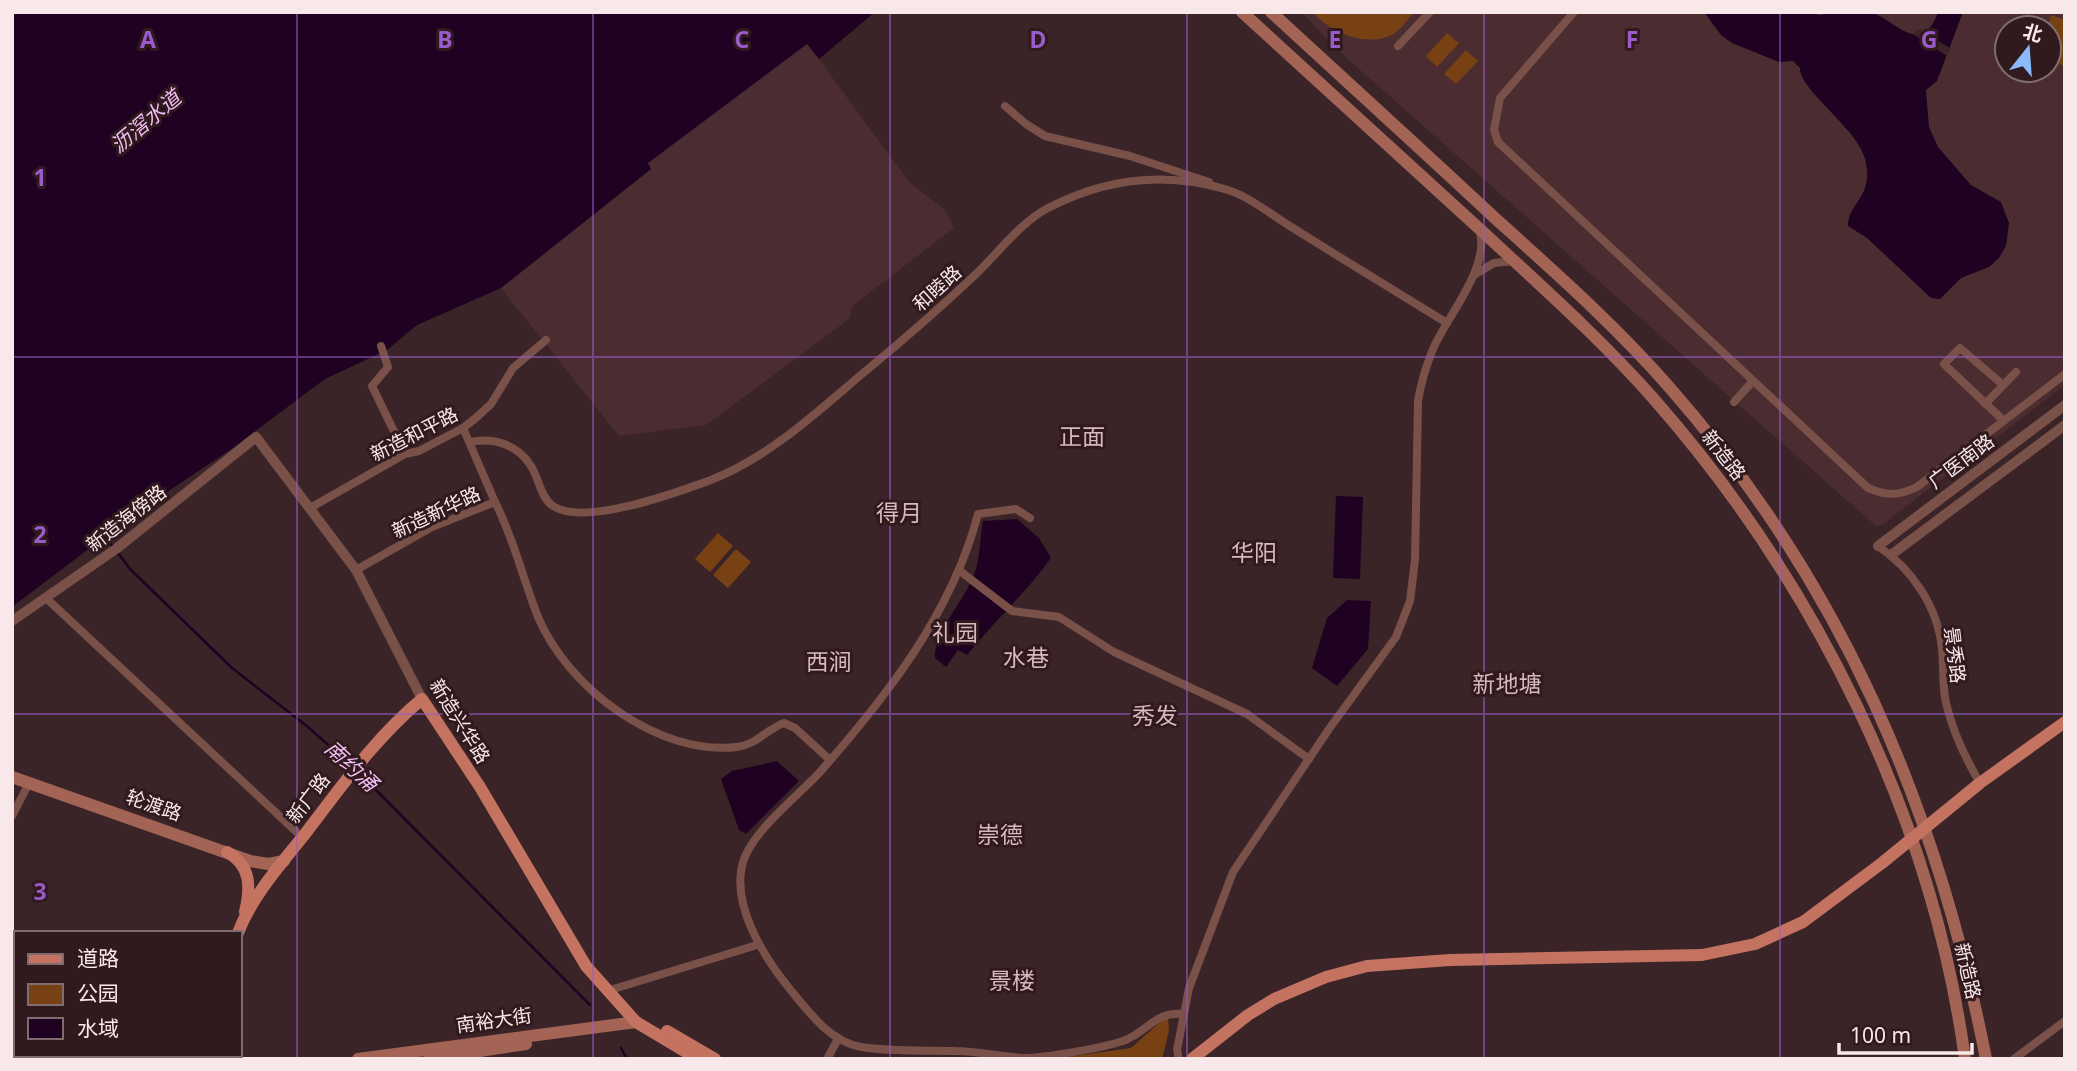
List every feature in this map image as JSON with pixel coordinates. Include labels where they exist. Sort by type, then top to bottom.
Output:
[{"type":"main road","name":"新造路","points":[[1242,12],[1590,332],[1652,397],[1707,462],[1764,542],[1839,670],[1869,734],[1910,841],[1938,930],[1965,1059]]},
{"type":"main road","name":"新造路","points":[[1271,12],[1600,314],[1693,415],[1768,513],[1831,616],[1891,735],[1926,828],[1962,944],[1986,1059]]},
{"type":"main road","name":"新广路","points":[[240,927],[284,861],[348,778],[422,699]]},
{"type":"main road","name":"新造兴华路","points":[[422,699],[480,787],[586,966],[641,1025]]},
{"type":"main road","points":[[1192,1059],[1248,1015],[1283,995],[1326,977],[1367,966],[1450,960],[1682,956],[1720,952],[1755,944],[1785,933],[1818,913],[1980,783],[2065,722]]},
{"type":"main road","name":"轮渡路","points":[[12,777],[262,864],[284,861]]},
{"type":"main road","points":[[227,852],[241,862],[249,878],[240,927]]},
{"type":"main road","points":[[641,1025],[698,1059]]},
{"type":"main road","points":[[641,1025],[668,1032],[715,1059]]},
{"type":"main road","name":"南裕大街","points":[[429,1059],[641,1025]]},
{"type":"main road","name":"南裕大街","points":[[358,1059],[641,1025]]},
{"type":"main road","points":[[1962,1036],[1973,1039],[1980,1030]]},
{"type":"street","points":[[1398,46],[1430,12]]},
{"type":"street","points":[[1574,12],[1500,98],[1494,130],[1499,142],[1868,488],[1884,495],[1901,495],[1917,487],[2065,374]]},
{"type":"street","points":[[1005,106],[1045,136],[1185,172],[1231,191]]},
{"type":"street","name":"和睦路","points":[[471,442],[485,439],[517,451],[531,465],[543,494],[554,506],[599,513],[646,502],[751,462],[802,425],[913,331],[1045,209],[1100,186],[1132,179],[1181,180],[1231,191],[1447,323]]},
{"type":"street","points":[[1180,1059],[1177,1050],[1189,988],[1233,872],[1396,637],[1410,601],[1415,560],[1418,401],[1422,379],[1447,323],[1472,277],[1480,251],[1478,227]]},
{"type":"street","points":[[1472,277],[1493,263],[1514,261]]},
{"type":"street","name":"新造和平路","points":[[310,508],[405,454],[463,428],[491,404],[513,368],[546,340]]},
{"type":"street","points":[[381,346],[388,367],[372,386],[405,454]]},
{"type":"street","points":[[2003,385],[1960,348],[1946,359],[1945,369],[2004,421]]},
{"type":"street","points":[[1985,404],[2015,372]]},
{"type":"street","points":[[1734,402],[1753,381]]},
{"type":"street","name":"广医南路","points":[[1878,546],[2065,405]]},
{"type":"street","name":"广医南路","points":[[1891,555],[2065,425]]},
{"type":"street","name":"新造新华路","points":[[356,570],[432,527],[495,502],[463,428]]},
{"type":"street","name":"新造兴华路","points":[[256,437],[356,570],[422,699]]},
{"type":"street","name":"新造海傍路","points":[[12,621],[116,548],[256,437]]},
{"type":"street","points":[[495,502],[521,563],[539,619],[595,696],[634,722],[663,736],[701,744],[738,747],[757,741],[784,723],[794,728],[831,760]]},
{"type":"street","points":[[1030,518],[1016,509],[978,514],[960,571],[932,627],[831,760],[753,841],[743,860],[741,883],[747,917],[757,945],[802,1003],[838,1039],[859,1047],[970,1051],[1026,1058],[1124,1041],[1162,1015],[1183,1014]]},
{"type":"street","name":"景秀路","points":[[1878,546],[1912,576],[1936,622],[1942,650],[1946,703],[1959,743],[1980,783]]},
{"type":"street","points":[[960,571],[1012,611],[1059,617],[1114,652],[1247,714],[1309,759]]},
{"type":"street","points":[[46,598],[302,837]]},
{"type":"street","points":[[12,816],[29,783]]},
{"type":"street","points":[[607,991],[757,945]]},
{"type":"street","points":[[2014,1059],[2065,1021]]},
{"type":"street","points":[[827,1059],[838,1039]]},
{"type":"shaded area","points":[[1302,12],[2065,12],[2065,385],[1883,524],[1876,526],[1333,46]]},
{"type":"shaded area","points":[[807,43],[909,182],[945,210],[954,228],[853,305],[849,319],[706,425],[619,436],[501,288],[651,169],[647,164]]},
{"type":"green space","points":[[1313,12],[1414,12],[1395,33],[1385,38],[1362,39],[1339,32]]},
{"type":"green space","points":[[2063,19],[2065,20],[2065,68],[2063,66]]},
{"type":"green space","points":[[1447,33],[1459,43],[1437,67],[1426,56]]},
{"type":"green space","points":[[1466,50],[1478,61],[1456,84],[1444,74]]},
{"type":"green space","points":[[718,533],[733,546],[710,572],[695,559]]},
{"type":"green space","points":[[736,549],[751,562],[728,588],[713,575]]},
{"type":"green space","points":[[1168,1015],[1169,1031],[1162,1059],[1054,1059],[1131,1048]]},
{"type":"water","points":[[1860,10],[1882,17],[1916,35],[1924,33],[1932,26],[1938,12],[1963,12],[1937,81],[1926,90],[1929,127],[1938,147],[1971,185],[2001,202],[2009,223],[2006,246],[1999,258],[1989,267],[1961,278],[1940,299],[1931,298],[1867,238],[1848,226],[1852,211],[1867,182],[1865,159],[1852,135],[1809,87],[1800,68],[1793,61],[1779,62],[1732,43],[1721,35],[1704,12],[1814,12],[1818,15]]},
{"type":"water","name":"沥滘水道","points":[[12,12],[875,12],[819,59],[807,44],[648,163],[651,169],[501,288],[417,325],[387,350],[325,379],[230,450],[140,510],[12,607]]},
{"type":"water","points":[[1336,496],[1363,497],[1360,579],[1333,578]]},
{"type":"water","points":[[1017,519],[1039,538],[1051,558],[967,655],[958,650],[946,667],[935,658],[936,648],[944,627],[974,575],[983,521]]},
{"type":"water","points":[[1347,600],[1371,601],[1368,649],[1337,686],[1312,668],[1327,618]]},
{"type":"water","points":[[777,761],[799,781],[746,834],[739,830],[721,779],[732,771]]},
{"type":"pier","points":[[1920,29],[1951,49],[1947,56],[1913,34]]},
{"type":"waterway","name":"南约涌","points":[[105,537],[114,548]]},
{"type":"waterway","name":"南约涌","points":[[118,553],[130,569],[232,668],[308,727],[353,767]]},
{"type":"waterway","name":"南约涌","points":[[358,772],[590,1005]]},
{"type":"waterway","name":"南约涌","points":[[621,1048],[627,1059]]},
{"type":"district","name":"正面","points":[[1082,437]]},
{"type":"district","name":"得月","points":[[899,513]]},
{"type":"district","name":"华阳","points":[[1254,553]]},
{"type":"district","name":"礼园","points":[[955,633]]},
{"type":"district","name":"水巷","points":[[1026,658]]},
{"type":"district","name":"西涧","points":[[829,662]]},
{"type":"district","name":"新地塘","points":[[1507,684]]},
{"type":"district","name":"秀发","points":[[1155,716]]},
{"type":"district","name":"崇德","points":[[1000,835]]},
{"type":"district","name":"景楼","points":[[1012,981]]}]
